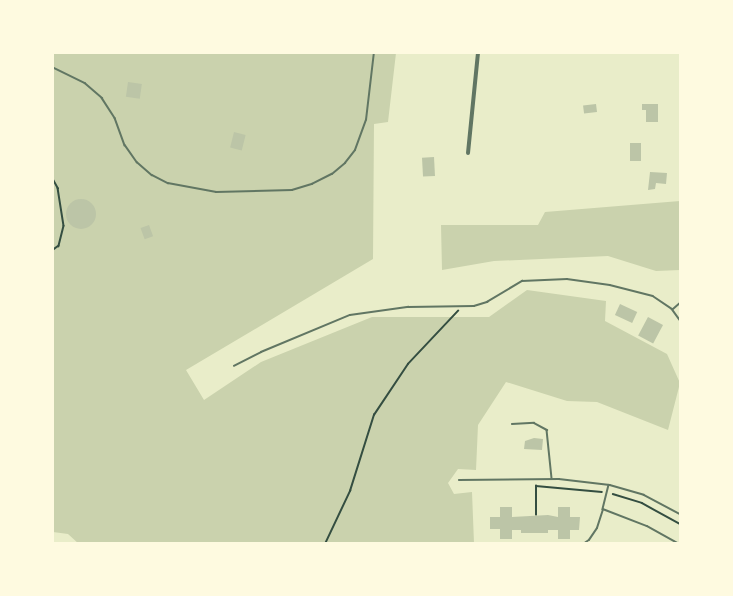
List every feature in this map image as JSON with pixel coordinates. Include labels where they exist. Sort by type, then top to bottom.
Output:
[{"type":"street","points":[[468,153],[478,52]]},
{"type":"lane","points":[[52,67],[86,84],[102,98],[115,118],[125,145],[137,162],[152,175],[168,183],[207,191],[292,190],[312,184],[332,174],[345,164],[355,150],[366,120],[374,52]]},
{"type":"lane","points":[[234,366],[261,352],[350,315],[408,307],[462,307],[487,302],[522,281],[567,279],[610,285],[653,296],[672,309],[681,320]]},
{"type":"lane","points":[[672,309],[681,303]]},
{"type":"lane","points":[[512,424],[534,423],[547,430],[552,479]]},
{"type":"lane","points":[[459,480],[552,479],[610,484],[644,495],[681,514]]},
{"type":"lane","points":[[584,543],[589,540],[597,528],[610,484]]},
{"type":"lane","points":[[603,509],[647,526],[679,543]]},
{"type":"path","points":[[52,177],[58,188],[64,226],[59,246],[52,251]]},
{"type":"path","points":[[325,543],[350,491],[374,416],[408,364],[462,307]]},
{"type":"path","points":[[536,515],[536,486],[603,492]]},
{"type":"path","points":[[612,494],[642,503],[681,524]]},
{"type":"green space","points":[[53,53],[396,53],[388,122],[374,124],[373,259],[186,370],[204,400],[261,362],[372,317],[489,317],[527,290],[606,301],[605,321],[667,354],[680,383],[668,430],[597,402],[567,401],[506,382],[478,425],[476,470],[458,469],[448,483],[454,494],[472,492],[474,543],[79,544],[68,534],[53,532]]},
{"type":"green space","points":[[680,201],[680,270],[656,271],[608,256],[494,261],[442,270],[441,225],[538,225],[545,212]]},
{"type":"building","points":[[128,82],[142,84],[140,99],[126,97]]},
{"type":"building","points":[[596,104],[597,112],[584,114],[583,106]]},
{"type":"building","points":[[642,104],[658,104],[658,122],[646,122],[646,110],[642,110]]},
{"type":"building","points":[[234,132],[246,135],[242,150],[230,148]]},
{"type":"building","points":[[630,143],[641,143],[641,161],[630,161]]},
{"type":"building","points":[[434,157],[435,176],[423,177],[422,158]]},
{"type":"building","points":[[650,172],[667,173],[666,184],[656,183],[655,189],[648,190]]},
{"type":"building","points":[[81,199],[87,200],[95,208],[95,220],[87,228],[81,229],[75,228],[67,220],[66,214],[67,208],[75,200]]},
{"type":"building","points":[[149,225],[153,236],[145,239],[141,228]]},
{"type":"building","points":[[620,304],[637,312],[632,323],[615,315]]},
{"type":"building","points":[[648,317],[663,325],[653,344],[638,336]]},
{"type":"building","points":[[534,438],[543,439],[542,450],[524,449],[525,441]]},
{"type":"building","points":[[500,507],[512,507],[512,517],[548,515],[558,517],[558,507],[570,507],[570,517],[580,517],[579,530],[570,530],[570,539],[558,539],[558,530],[548,530],[548,533],[521,533],[521,530],[512,530],[512,539],[500,539],[500,529],[490,529],[490,517],[500,517]]}]
